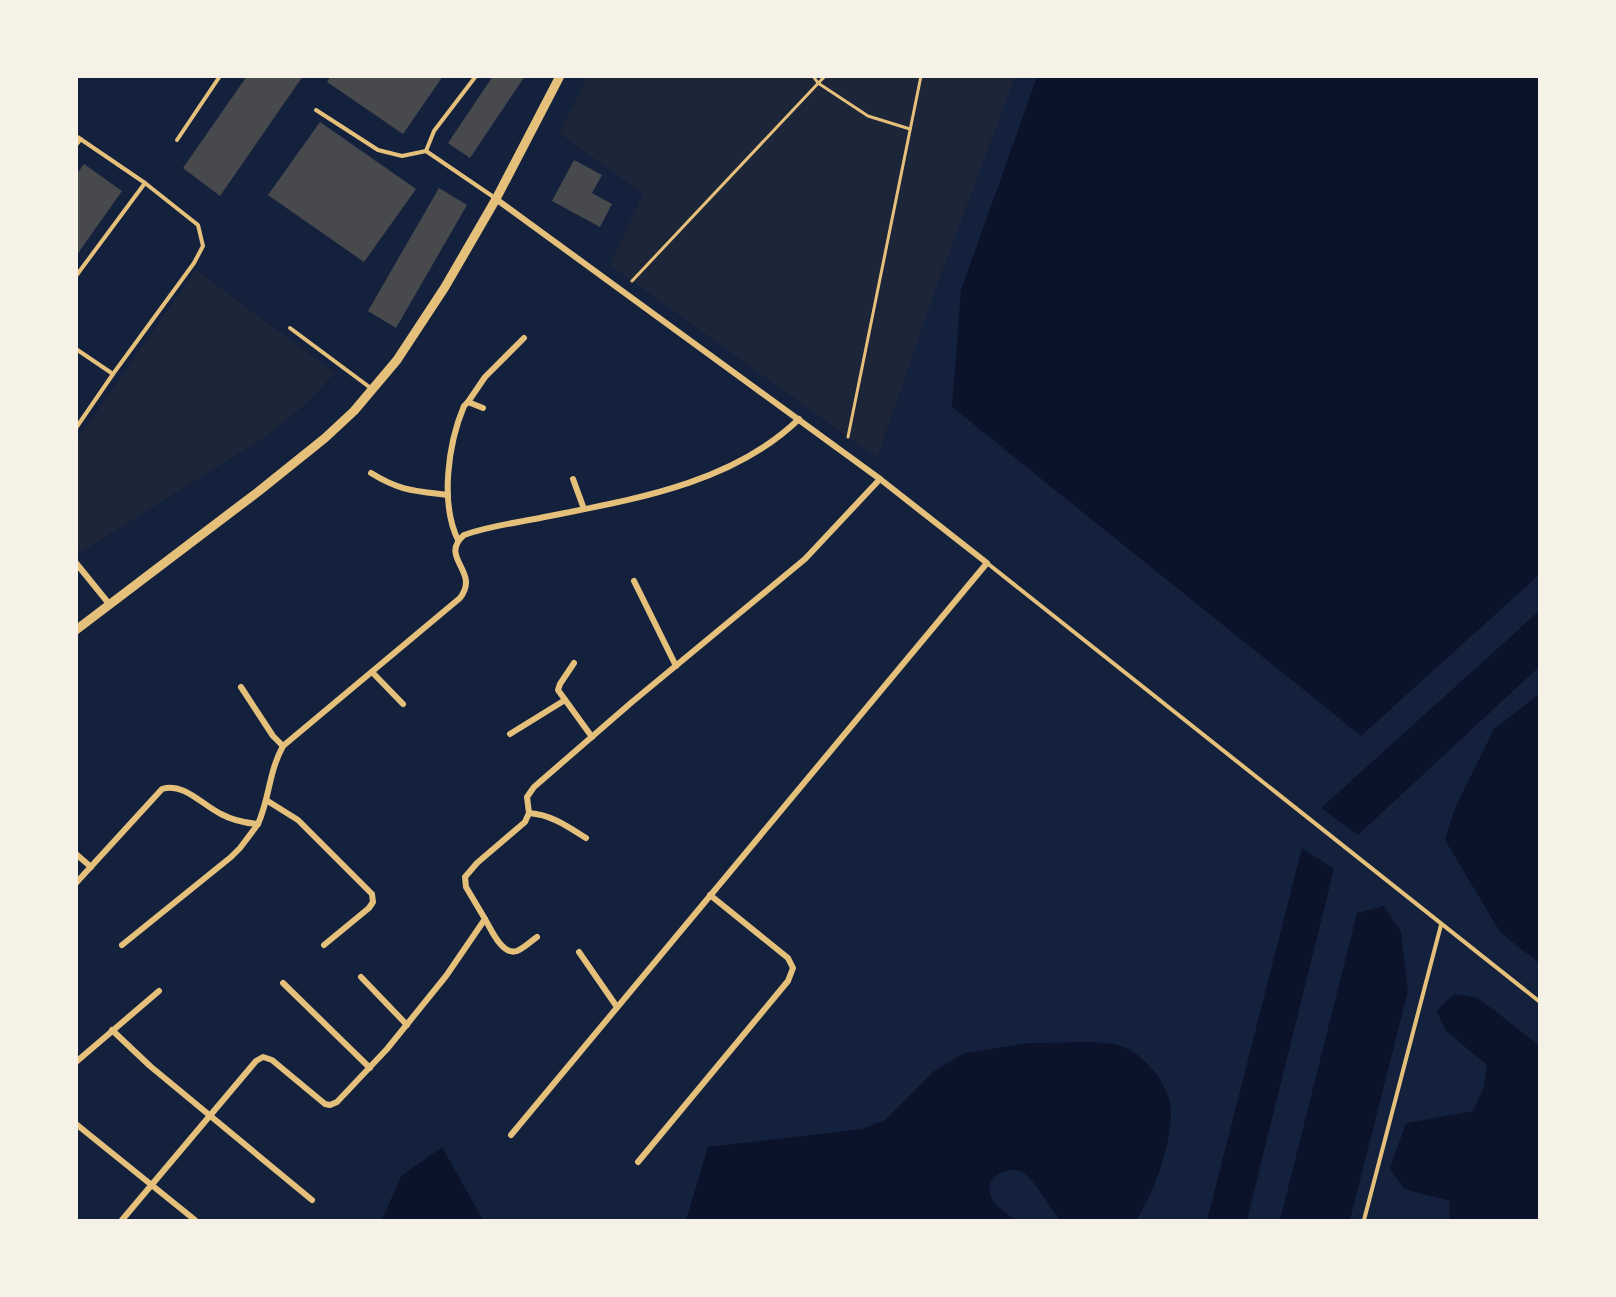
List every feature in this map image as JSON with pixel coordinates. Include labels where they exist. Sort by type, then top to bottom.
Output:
[{"type":"street","points":[[76,630],[325,438],[354,411],[421,326],[496,199],[560,76]]},
{"type":"street","points":[[496,199],[880,479],[987,563],[511,1135]]},
{"type":"street","points":[[122,945],[240,849],[258,824],[273,766],[284,746],[460,598],[466,590],[467,581],[455,553],[458,540],[448,514],[449,468],[460,415],[485,377],[524,338]]},
{"type":"street","points":[[468,402],[483,408]]},
{"type":"street","points":[[458,540],[472,532],[663,491],[749,457],[780,438],[799,419]]},
{"type":"street","points":[[371,473],[401,489],[448,495]]},
{"type":"street","points":[[573,479],[584,509]]},
{"type":"street","points":[[537,937],[517,951],[504,948],[466,887],[465,878],[477,863],[525,822],[529,813],[527,797],[534,788],[805,559],[880,479]]},
{"type":"street","points":[[76,563],[110,604]]},
{"type":"street","points":[[634,581],[676,666]]},
{"type":"street","points":[[574,663],[558,690],[592,737]]},
{"type":"street","points":[[372,672],[403,704]]},
{"type":"street","points":[[241,687],[273,736],[284,746]]},
{"type":"street","points":[[510,734],[565,700]]},
{"type":"street","points":[[76,883],[162,789],[170,786],[179,788],[220,814],[245,823],[258,824]]},
{"type":"street","points":[[266,800],[298,820],[372,894],[373,902],[369,908],[324,945]]},
{"type":"street","points":[[529,813],[544,814],[556,819],[586,838]]},
{"type":"street","points":[[76,855],[91,867]]},
{"type":"street","points":[[638,1162],[788,981],[794,968],[788,958],[710,895]]},
{"type":"street","points":[[122,1221],[256,1061],[263,1057],[272,1060],[325,1104],[330,1105],[337,1102],[370,1068],[446,976],[485,919]]},
{"type":"street","points":[[579,952],[617,1007]]},
{"type":"street","points":[[361,977],[407,1024]]},
{"type":"street","points":[[283,983],[370,1068]]},
{"type":"street","points":[[76,1062],[159,991]]},
{"type":"street","points":[[112,1030],[150,1066],[312,1200]]},
{"type":"street","points":[[76,1124],[195,1221]]},
{"type":"lane","points":[[177,140],[220,76]]},
{"type":"lane","points":[[426,151],[434,131],[476,76]]},
{"type":"lane","points":[[316,110],[378,150],[402,156],[426,151],[496,199]]},
{"type":"lane","points":[[76,145],[79,138],[145,183],[198,225],[203,246],[194,263],[76,428]]},
{"type":"lane","points":[[76,276],[145,183]]},
{"type":"lane","points":[[290,328],[372,390]]},
{"type":"lane","points":[[76,349],[113,374]]},
{"type":"lane","points":[[987,563],[1539,1002]]},
{"type":"lane","points":[[1364,1221],[1441,925]]},
{"type":"path","points":[[813,76],[818,83],[868,116],[910,129]]},
{"type":"path","points":[[632,281],[825,76]]},
{"type":"path","points":[[848,437],[921,76]]},
{"type":"shaded area","points":[[588,77],[1015,77],[936,288],[877,458],[610,265],[643,194],[559,133]]},
{"type":"shaded area","points":[[1037,77],[1539,77],[1539,575],[1361,736],[952,407],[961,290]]},
{"type":"shaded area","points":[[196,270],[335,373],[302,407],[263,438],[81,552],[76,548],[77,440]]},
{"type":"shaded area","points":[[1539,611],[1539,667],[1358,835],[1321,808]]},
{"type":"shaded area","points":[[1539,694],[1539,963],[1500,932],[1445,840],[1454,810],[1494,729]]},
{"type":"shaded area","points":[[1302,848],[1334,869],[1247,1220],[1207,1220]]},
{"type":"shaded area","points":[[1384,906],[1401,931],[1408,991],[1350,1220],[1280,1220],[1357,913]]},
{"type":"shaded area","points":[[1454,994],[1478,998],[1539,1045],[1539,1220],[1449,1220],[1450,1201],[1404,1189],[1390,1168],[1406,1123],[1473,1111],[1483,1089],[1487,1065],[1447,1032],[1436,1011]]},
{"type":"shaded area","points":[[1094,1042],[1118,1045],[1129,1049],[1144,1060],[1157,1075],[1169,1099],[1170,1127],[1163,1161],[1150,1195],[1136,1220],[1060,1220],[1026,1175],[1010,1170],[994,1178],[989,1188],[997,1206],[1017,1220],[686,1220],[708,1147],[862,1129],[885,1120],[934,1071],[964,1053],[1029,1043]]},
{"type":"shaded area","points":[[442,1147],[483,1220],[382,1220],[401,1176]]},
{"type":"building","points":[[247,76],[303,76],[220,196],[183,168]]},
{"type":"building","points":[[331,76],[443,76],[403,134],[327,82]]},
{"type":"building","points":[[493,76],[525,76],[470,158],[448,143]]},
{"type":"building","points":[[320,122],[416,189],[364,262],[268,195]]},
{"type":"building","points":[[574,160],[602,175],[592,193],[612,204],[600,227],[552,201]]},
{"type":"building","points":[[84,164],[122,191],[76,256],[76,175]]},
{"type":"building","points":[[439,188],[467,205],[396,328],[368,311]]}]
